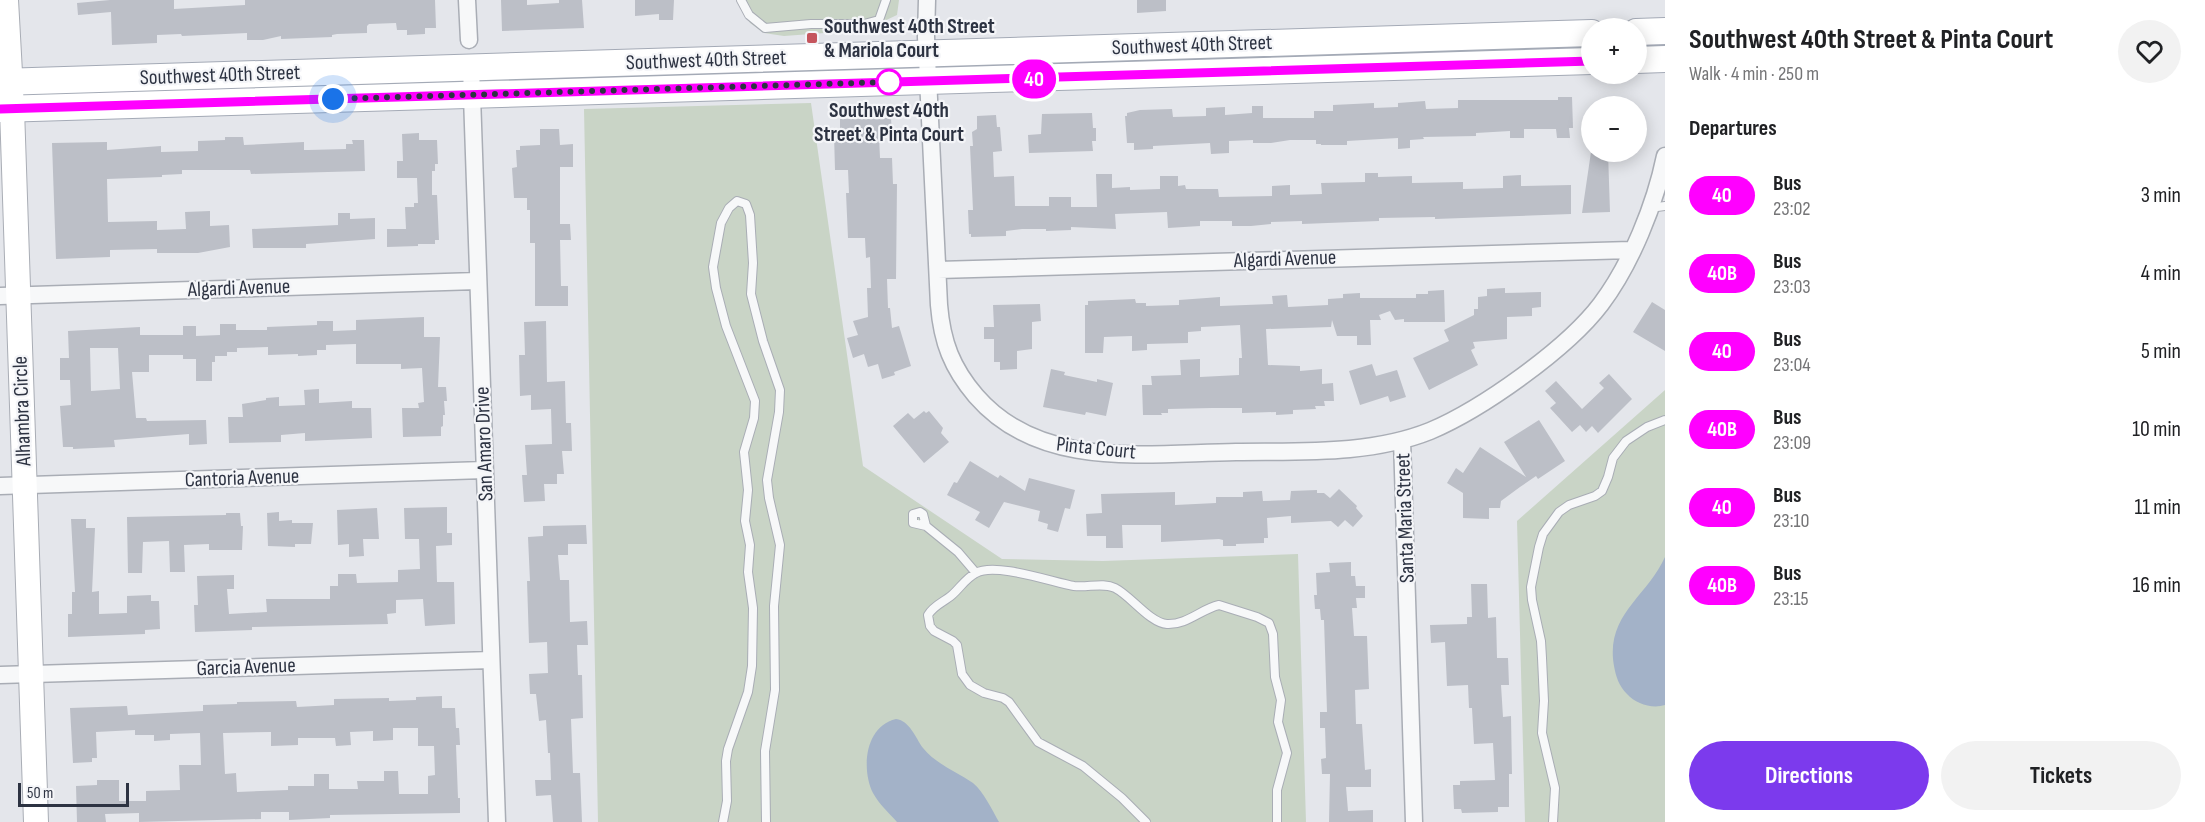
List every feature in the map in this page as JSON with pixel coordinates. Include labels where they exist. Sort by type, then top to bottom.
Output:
[{"type":"main road","points":[[1647,32],[1665,31]]},
{"type":"main road","name":"Southwest 40th Street","points":[[5,81],[1581,33]]},
{"type":"main road","points":[[1647,60],[1665,59]]},
{"type":"main road","name":"Southwest 40th Street","points":[[6,109],[1581,61]]},
{"type":"street","name":"Alhambra Circle","points":[[6,0],[5,81],[9,296],[25,485],[36,822]]},
{"type":"street","points":[[467,0],[469,40]]},
{"type":"street","name":"Pinta Court","points":[[927,0],[928,82],[941,330],[945,346],[962,377],[970,390],[991,412],[1016,429],[1042,442],[1070,449],[1123,454],[1317,450],[1402,440]]},
{"type":"street","name":"San Amaro Drive","points":[[471,67],[497,822]]},
{"type":"street","name":"Santa Maria Street","points":[[1414,822],[1402,440],[1454,420],[1491,397],[1552,352],[1599,307],[1658,207],[1665,156]]},
{"type":"street","name":"Algardi Avenue","points":[[938,270],[1631,250]]},
{"type":"street","name":"Algardi Avenue","points":[[9,296],[477,281]]},
{"type":"street","name":"Cantoria Avenue","points":[[0,486],[484,470]]},
{"type":"street","name":"Garcia Avenue","points":[[0,675],[491,660]]},
{"type":"lane","points":[[741,0],[749,15],[765,28],[812,24],[864,24],[879,20],[886,0]]},
{"type":"lane","points":[[723,822],[727,801],[727,755],[748,692],[753,666],[753,608],[748,572],[750,545],[745,521],[748,490],[744,452],[754,418],[755,400],[726,326],[713,267],[721,223],[729,208],[737,201],[746,204],[750,215],[753,263],[751,294],[763,341],[780,390],[767,480],[780,545],[774,606],[775,690],[765,751],[766,822]]},
{"type":"lane","points":[[1554,822],[1555,788],[1542,733],[1544,701],[1542,658],[1531,594],[1539,547],[1543,534],[1559,512],[1569,505],[1595,496],[1602,491],[1612,458],[1626,441],[1647,427],[1665,420]]},
{"type":"lane","points":[[926,526],[958,552],[976,573]]},
{"type":"lane","points":[[1146,822],[1122,798],[1083,766],[1038,742],[1009,702],[976,689],[966,680],[960,667],[957,645],[930,626],[928,615],[935,606],[951,597],[976,573],[992,570],[1034,576],[1076,586],[1110,586],[1165,624],[1188,619],[1219,605],[1257,616],[1269,623],[1273,633],[1275,677],[1281,700],[1278,722],[1287,753],[1277,790],[1277,822]]},
{"type":"green space","points":[[736,0],[899,0],[897,15],[865,30],[784,36],[764,33],[750,23]]},
{"type":"green space","points":[[811,103],[863,466],[1002,559],[1103,561],[1298,554],[1306,822],[598,822],[584,109]]},
{"type":"green space","points":[[1665,390],[1665,822],[1525,822],[1517,521]]},
{"type":"water","points":[[1665,557],[1665,705],[1644,705],[1627,694],[1618,681],[1613,648],[1621,620]]},
{"type":"water","points":[[896,719],[909,726],[923,748],[934,759],[977,787],[999,822],[897,822],[873,793],[867,772],[868,750],[872,739],[886,723]]},
{"type":"building","points":[[110,0],[174,0],[174,9],[245,5],[245,0],[435,0],[436,28],[425,28],[425,34],[407,35],[407,30],[397,30],[396,23],[369,24],[367,33],[281,39],[281,36],[263,40],[247,40],[247,33],[157,35],[157,43],[112,45],[111,12],[78,15],[77,3]]},
{"type":"building","points":[[501,0],[527,0],[527,5],[559,3],[559,0],[582,0],[584,28],[502,31]]},
{"type":"building","points":[[635,0],[674,0],[673,20],[659,20],[659,14],[635,16]]},
{"type":"building","points":[[1137,0],[1166,0],[1166,11],[1137,13]]},
{"type":"building","points":[[1558,97],[1572,97],[1573,128],[1569,128],[1570,138],[1557,138],[1556,129],[1524,129],[1524,138],[1510,138],[1510,131],[1476,133],[1476,136],[1423,137],[1424,139],[1410,140],[1410,148],[1398,149],[1398,138],[1347,141],[1347,145],[1321,145],[1316,144],[1316,140],[1271,143],[1253,143],[1253,140],[1229,141],[1229,153],[1211,154],[1210,143],[1153,146],[1153,149],[1134,150],[1134,143],[1127,143],[1125,116],[1127,113],[1140,110],[1172,109],[1173,117],[1206,116],[1206,108],[1225,107],[1225,115],[1252,113],[1252,106],[1263,106],[1263,118],[1314,118],[1314,111],[1333,111],[1333,105],[1374,103],[1374,108],[1398,107],[1398,103],[1425,101],[1426,109],[1458,108],[1458,100],[1558,100]]},
{"type":"building","points":[[1092,113],[1093,128],[1096,128],[1096,141],[1092,141],[1093,151],[1029,153],[1028,135],[1041,134],[1042,114]]},
{"type":"building","points":[[996,115],[997,127],[1000,127],[1002,151],[993,152],[994,177],[1014,176],[1015,206],[1049,206],[1049,197],[1071,197],[1071,207],[1097,207],[1096,174],[1112,174],[1112,188],[1130,187],[1130,190],[1160,189],[1160,176],[1178,176],[1178,186],[1185,185],[1186,189],[1218,189],[1219,197],[1272,196],[1272,186],[1290,185],[1290,195],[1322,194],[1321,183],[1365,182],[1365,173],[1378,173],[1378,177],[1412,176],[1412,183],[1463,182],[1463,189],[1503,188],[1503,176],[1521,175],[1521,186],[1571,185],[1571,214],[1435,219],[1435,217],[1379,218],[1379,221],[1302,224],[1302,221],[1271,222],[1271,224],[1251,226],[1232,226],[1232,221],[1200,221],[1200,226],[1168,228],[1167,212],[1115,214],[1116,229],[1071,227],[1071,230],[1046,231],[1046,229],[1022,229],[1006,231],[1006,236],[971,237],[968,210],[973,210],[970,146],[973,146],[972,132],[977,129],[977,116]]},
{"type":"building","points":[[891,118],[892,135],[879,136],[880,158],[892,158],[893,184],[897,184],[896,279],[887,279],[888,308],[890,308],[892,328],[899,326],[911,366],[882,379],[878,364],[868,367],[864,354],[853,358],[847,338],[858,335],[853,321],[868,317],[867,288],[871,288],[870,257],[866,258],[865,238],[848,238],[846,193],[849,193],[848,170],[835,170],[834,134],[840,134],[840,119]]},
{"type":"building","points":[[540,129],[559,129],[560,145],[573,144],[573,167],[560,167],[560,224],[570,224],[571,240],[560,240],[561,286],[568,286],[568,306],[535,306],[535,243],[530,243],[530,210],[527,210],[527,198],[514,198],[512,168],[517,167],[516,150],[520,150],[520,146],[540,145]]},
{"type":"building","points":[[419,133],[419,140],[437,140],[438,164],[435,164],[435,171],[432,171],[432,195],[437,195],[439,240],[435,240],[435,244],[387,247],[387,229],[406,229],[405,207],[414,207],[414,203],[418,203],[417,178],[397,178],[397,161],[403,161],[402,134]]},
{"type":"building","points":[[225,137],[243,137],[244,145],[304,142],[304,150],[346,149],[346,144],[353,144],[352,140],[364,140],[365,171],[251,174],[250,170],[182,170],[182,174],[162,175],[162,177],[107,179],[108,222],[157,221],[157,230],[186,229],[185,212],[210,211],[210,226],[229,225],[230,247],[198,253],[157,253],[157,249],[110,250],[110,257],[56,259],[52,143],[107,142],[107,150],[161,146],[161,152],[198,151],[198,141],[225,140]]},
{"type":"building","points":[[1590,162],[1608,162],[1610,212],[1582,213]]},
{"type":"building","points":[[338,213],[350,213],[350,219],[375,218],[375,239],[306,244],[306,248],[253,248],[252,229],[338,225]]},
{"type":"building","points":[[1505,288],[1505,293],[1541,292],[1541,307],[1532,308],[1532,316],[1507,317],[1507,339],[1473,342],[1475,348],[1471,350],[1478,365],[1429,390],[1413,358],[1449,341],[1444,330],[1474,315],[1474,309],[1478,309],[1478,297],[1487,296],[1487,289]]},
{"type":"building","points":[[1444,290],[1445,322],[1404,322],[1404,319],[1395,320],[1390,311],[1379,315],[1381,320],[1370,320],[1371,345],[1357,345],[1357,336],[1337,336],[1332,320],[1331,327],[1266,329],[1268,365],[1300,366],[1300,371],[1322,369],[1322,384],[1333,383],[1334,401],[1324,401],[1325,406],[1315,406],[1316,409],[1293,410],[1293,414],[1242,413],[1242,408],[1212,408],[1168,409],[1168,413],[1161,413],[1162,415],[1143,415],[1142,385],[1152,385],[1151,376],[1181,375],[1180,360],[1200,359],[1200,377],[1239,375],[1239,358],[1242,358],[1240,325],[1201,327],[1201,331],[1188,332],[1188,343],[1147,344],[1147,350],[1132,351],[1132,336],[1104,337],[1103,353],[1085,353],[1085,305],[1088,305],[1088,301],[1135,299],[1136,303],[1146,303],[1146,306],[1179,305],[1179,300],[1220,297],[1220,306],[1273,304],[1272,296],[1287,295],[1288,307],[1328,305],[1328,299],[1343,298],[1343,294],[1360,293],[1360,298],[1416,298],[1416,294]]},
{"type":"building","points":[[1652,302],[1665,310],[1665,351],[1633,332]]},
{"type":"building","points":[[1040,304],[1041,321],[1032,322],[1032,349],[1017,351],[1017,369],[1000,370],[1000,362],[994,362],[994,339],[984,339],[984,327],[994,327],[993,305]]},
{"type":"building","points":[[424,317],[424,337],[440,337],[438,387],[446,387],[447,401],[444,401],[445,415],[443,415],[441,436],[403,437],[402,408],[419,408],[418,403],[424,402],[422,368],[401,369],[401,364],[356,364],[356,344],[326,345],[326,350],[317,350],[317,355],[298,356],[298,354],[268,355],[268,347],[237,348],[237,352],[227,352],[227,356],[215,356],[215,362],[212,362],[212,381],[196,381],[196,359],[183,359],[183,355],[149,355],[149,372],[132,372],[136,418],[146,418],[147,421],[206,420],[207,444],[189,445],[189,434],[114,440],[115,447],[73,449],[73,447],[63,447],[60,406],[71,405],[70,380],[60,380],[60,358],[69,358],[68,331],[140,327],[140,335],[183,335],[183,326],[196,326],[196,336],[220,335],[220,324],[236,324],[236,330],[267,330],[267,327],[317,325],[317,321],[333,321],[333,331],[356,330],[356,320]],"holes":[[[90,348],[118,348],[120,389],[91,391]]]},
{"type":"building","points":[[546,321],[547,382],[565,381],[566,423],[571,423],[572,451],[562,451],[564,474],[557,474],[557,484],[544,484],[545,501],[524,502],[522,475],[527,475],[525,445],[552,444],[551,409],[531,410],[531,395],[520,396],[519,355],[525,355],[524,322]]},
{"type":"building","points":[[1372,364],[1376,376],[1397,370],[1406,397],[1390,402],[1388,396],[1360,405],[1349,371]]},
{"type":"building","points":[[1051,369],[1065,372],[1064,375],[1113,383],[1106,416],[1086,412],[1085,415],[1043,407]]},
{"type":"building","points":[[1609,374],[1632,399],[1598,433],[1592,426],[1586,432],[1580,425],[1572,432],[1550,408],[1556,403],[1545,391],[1556,381],[1582,409],[1604,388],[1599,383]]},
{"type":"building","points":[[319,389],[319,403],[352,401],[352,408],[371,408],[372,438],[305,441],[305,433],[281,435],[281,442],[229,443],[228,417],[243,417],[242,404],[279,397],[279,406],[305,405],[304,390]]},
{"type":"building","points":[[924,411],[926,413],[929,411],[943,428],[941,433],[949,442],[924,463],[893,426],[908,413],[914,419]]},
{"type":"building","points":[[1539,420],[1565,461],[1538,479],[1536,476],[1520,487],[1501,501],[1500,508],[1489,508],[1489,519],[1463,518],[1463,493],[1447,483],[1456,468],[1463,473],[1480,447],[1526,477],[1504,442]]},
{"type":"building","points":[[970,461],[998,478],[1000,475],[1025,491],[1029,478],[1075,490],[1070,509],[1065,508],[1058,532],[1047,529],[1048,524],[1038,521],[1040,511],[1004,502],[989,528],[975,520],[980,512],[947,495]]},
{"type":"building","points":[[1339,489],[1357,506],[1356,508],[1363,516],[1353,527],[1345,520],[1338,527],[1331,521],[1291,523],[1291,516],[1267,518],[1268,538],[1264,538],[1264,543],[1236,544],[1236,546],[1223,546],[1223,540],[1219,539],[1161,542],[1161,525],[1122,525],[1123,548],[1106,548],[1106,536],[1087,536],[1086,514],[1102,513],[1101,494],[1175,492],[1175,505],[1216,503],[1216,497],[1243,497],[1243,492],[1262,491],[1263,501],[1290,500],[1291,491],[1317,490],[1317,493],[1324,493],[1330,498]]},
{"type":"building","points":[[447,507],[447,533],[452,533],[452,545],[436,546],[437,582],[454,582],[455,624],[425,626],[423,599],[396,600],[396,613],[387,614],[388,624],[252,627],[252,630],[195,632],[194,605],[198,605],[197,576],[234,575],[234,589],[227,589],[229,614],[267,612],[266,599],[330,599],[330,586],[338,586],[338,574],[356,574],[357,583],[398,582],[398,570],[420,569],[419,539],[405,539],[404,508]]},
{"type":"building","points":[[377,508],[379,539],[363,539],[364,556],[349,557],[349,544],[338,545],[337,510]]},
{"type":"building","points":[[279,512],[279,521],[313,523],[311,544],[295,544],[295,547],[268,546],[267,513]]},
{"type":"building","points":[[226,513],[240,513],[241,526],[243,526],[242,550],[209,550],[209,544],[184,545],[185,572],[170,572],[169,541],[143,542],[142,573],[128,573],[127,517],[226,515]]},
{"type":"building","points":[[71,519],[86,519],[86,528],[95,528],[92,592],[99,591],[99,614],[127,613],[127,596],[151,595],[151,601],[159,601],[160,629],[145,630],[145,634],[68,637],[68,614],[72,614],[72,592],[75,592]]},
{"type":"building","points":[[586,525],[587,544],[568,544],[568,555],[558,555],[560,580],[569,580],[570,622],[587,621],[588,645],[577,645],[578,675],[582,675],[583,718],[571,719],[573,773],[580,773],[582,822],[553,822],[551,795],[536,796],[535,780],[551,780],[550,753],[548,753],[546,720],[539,721],[536,694],[530,694],[529,674],[548,673],[547,642],[529,643],[528,537],[543,536],[543,526]]},
{"type":"building","points":[[1351,562],[1351,576],[1355,576],[1356,586],[1365,586],[1365,598],[1356,598],[1357,608],[1352,608],[1354,636],[1367,636],[1369,689],[1355,690],[1356,724],[1362,724],[1365,770],[1371,769],[1371,787],[1346,787],[1348,811],[1373,810],[1373,822],[1329,822],[1330,774],[1322,774],[1321,759],[1326,758],[1325,728],[1320,728],[1320,712],[1327,712],[1324,620],[1321,620],[1320,609],[1315,609],[1314,595],[1317,595],[1316,573],[1330,572],[1329,563]]},
{"type":"building","points":[[1471,584],[1487,584],[1488,618],[1496,617],[1497,658],[1508,658],[1509,685],[1501,685],[1503,717],[1511,716],[1512,774],[1509,774],[1509,807],[1498,807],[1498,812],[1462,813],[1461,809],[1454,809],[1453,785],[1460,785],[1460,781],[1495,780],[1493,743],[1474,744],[1468,685],[1447,686],[1445,642],[1431,643],[1430,625],[1467,624],[1467,617],[1472,617]]},
{"type":"building","points":[[442,696],[442,708],[455,708],[460,745],[456,745],[460,813],[330,815],[330,818],[289,820],[289,812],[261,812],[261,819],[139,822],[139,813],[105,814],[106,822],[77,822],[76,786],[97,785],[97,780],[119,780],[119,801],[146,801],[146,791],[180,790],[179,765],[201,765],[200,733],[170,734],[170,740],[154,741],[154,735],[135,735],[135,730],[96,732],[97,758],[92,758],[92,762],[73,763],[70,708],[127,706],[128,715],[203,711],[203,705],[237,704],[237,702],[296,701],[297,707],[334,705],[334,699],[389,698],[389,701],[416,700],[416,697]],"holes":[[[393,728],[418,728],[418,746],[434,746],[435,775],[428,776],[428,794],[399,794],[398,771],[384,771],[384,781],[357,781],[358,789],[329,789],[329,774],[314,774],[314,786],[288,786],[288,790],[237,792],[236,773],[225,774],[223,733],[271,732],[271,746],[298,745],[298,738],[335,738],[336,746],[351,745],[350,732],[373,731],[373,741],[393,740]]]},
{"type":"bus line","name":"40","points":[[0,109],[1581,61]]},
{"type":"place","name":"Southwest 40th Street & Mariola Court","points":[[812,38]]},
{"type":"place","name":"Southwest 40th Street & Pinta Court","points":[[889,82]]},
{"type":"route","points":[[333,99],[889,82]]}]
